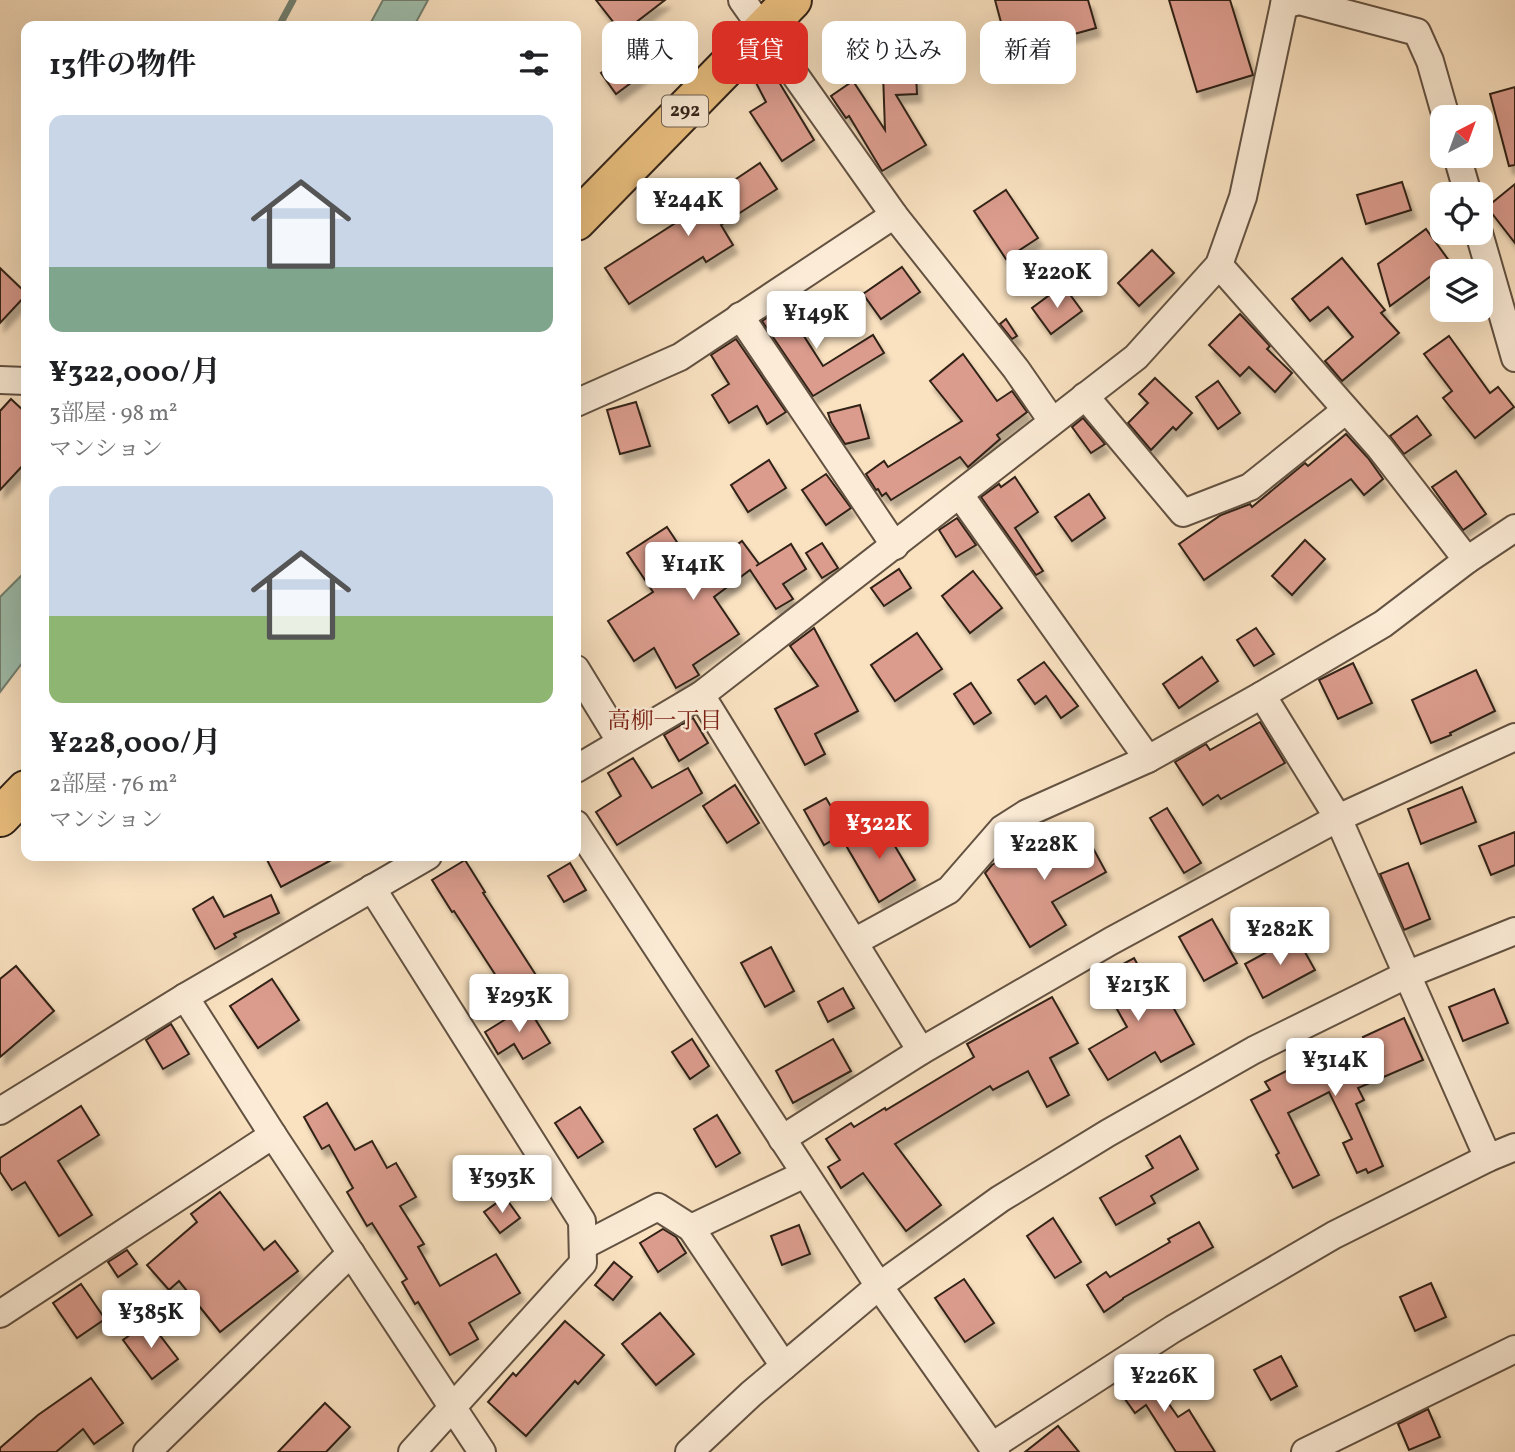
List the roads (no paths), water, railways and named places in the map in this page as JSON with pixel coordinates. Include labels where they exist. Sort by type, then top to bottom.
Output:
[{"type":"highway","name":"292","points":[[772,21],[792,0]]},
{"type":"highway","name":"292","points":[[581,216],[712,83]]},
{"type":"highway","points":[[0,817],[21,795]]},
{"type":"street","points":[[742,0],[757,21]]},
{"type":"street","points":[[581,766],[701,695],[1136,357],[1219,265],[1243,197],[1283,2],[1299,1],[1416,32],[1430,61],[1443,105]]},
{"type":"street","points":[[802,84],[894,215],[1016,369],[1052,421]]},
{"type":"street","points":[[581,401],[680,357],[894,215]]},
{"type":"street","points":[[1482,245],[1515,358]]},
{"type":"street","points":[[1219,265],[1380,448],[1467,560]]},
{"type":"street","points":[[740,316],[895,546]]},
{"type":"street","points":[[0,380],[21,380]]},
{"type":"street","points":[[1085,396],[1183,513],[1250,487],[1346,410]]},
{"type":"street","points":[[960,495],[1148,759]]},
{"type":"street","points":[[854,942],[949,890],[1002,829],[1027,813],[1148,759],[1262,695],[1383,624],[1467,560],[1515,528]]},
{"type":"street","points":[[581,677],[620,741]]},
{"type":"street","points":[[701,695],[921,1051]]},
{"type":"street","points":[[1262,695],[1338,818],[1488,1158]]},
{"type":"street","points":[[782,1139],[921,1051],[1111,941],[1338,818],[1515,737]]},
{"type":"street","points":[[581,832],[879,1286],[994,1449],[1173,1329],[1334,1235],[1515,1147]]},
{"type":"street","points":[[0,1111],[185,997],[419,861]]},
{"type":"street","points":[[372,888],[582,1220],[583,1263],[412,1452]]},
{"type":"street","points":[[689,1452],[751,1394],[879,1286],[1000,1199],[1108,1133],[1254,1050],[1406,975],[1515,931]]},
{"type":"street","points":[[185,997],[482,1452]]},
{"type":"street","points":[[0,1314],[273,1135]]},
{"type":"street","points":[[691,1228],[805,1174]]},
{"type":"street","points":[[583,1246],[658,1207],[691,1228],[784,1366]]},
{"type":"street","points":[[147,1452],[351,1253]]},
{"type":"street","points":[[1305,1452],[1515,1349]]},
{"type":"waterway","points":[[282,21],[293,0]]},
{"type":"district","name":"高柳一丁目","points":[[665,722]]}]
